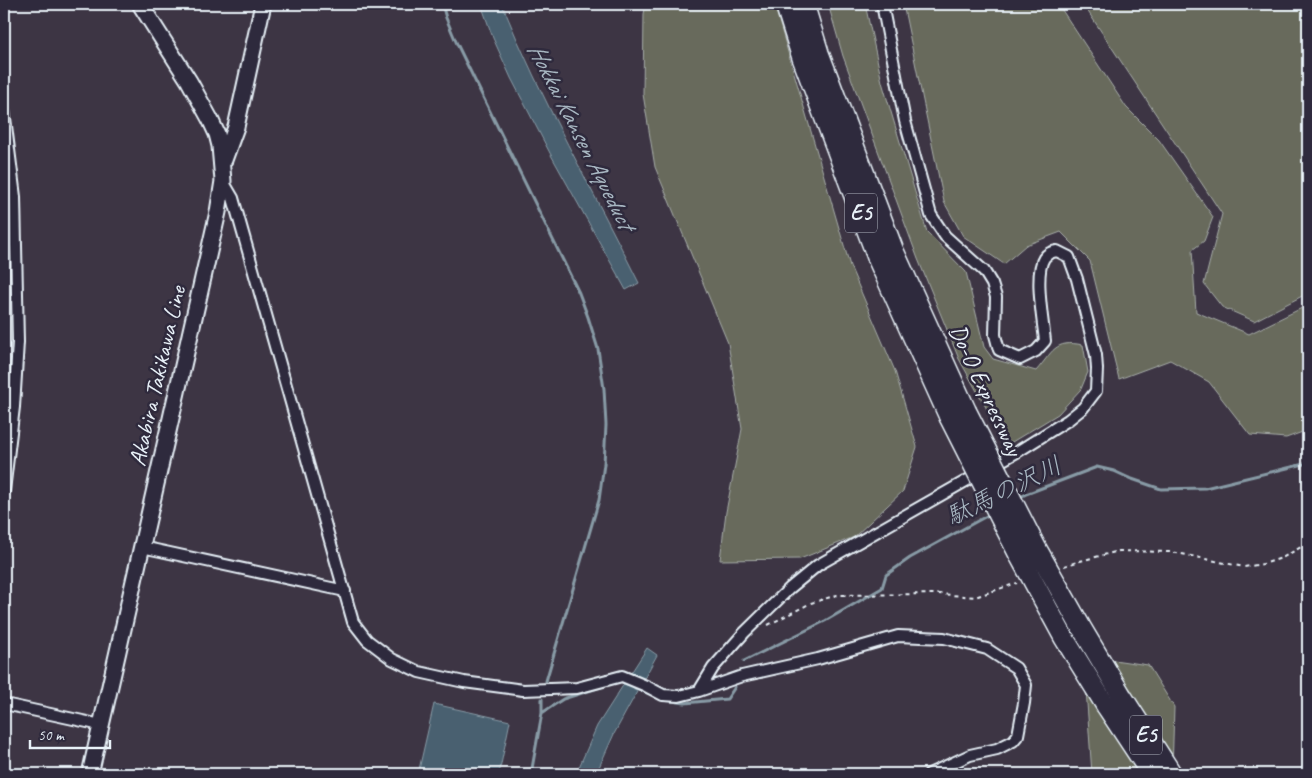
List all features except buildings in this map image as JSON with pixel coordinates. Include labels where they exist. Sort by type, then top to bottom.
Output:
[{"type":"highway","name":"Do-O Expressway","points":[[785,4],[802,58],[878,260],[958,413],[1081,627],[1114,701],[1151,774]]},
{"type":"highway","name":"Do-O Expressway","points":[[804,4],[819,52],[894,251],[958,413]]},
{"type":"highway","name":"Do-O Expressway","points":[[1114,701],[1172,774]]},
{"type":"main road","name":"Akabira Takikawa Line","points":[[90,774],[216,221],[223,181],[223,163],[220,146],[210,119],[189,81],[140,4]]},
{"type":"main road","points":[[223,163],[236,127],[263,4]]},
{"type":"street","points":[[699,691],[713,668],[744,633],[790,588],[818,565],[1017,452],[1068,420],[1083,408],[1096,390],[1096,355],[1077,279],[1069,257],[1057,251],[1049,253],[1043,260],[1039,273],[1044,340],[1036,351],[1020,359],[999,350],[995,335],[996,296],[992,284],[984,271],[945,236],[931,215],[905,122],[882,4]]},
{"type":"street","points":[[4,110],[15,197],[18,334],[14,407],[4,491]]},
{"type":"street","points":[[223,181],[233,198],[353,622],[368,640],[392,659],[419,672],[464,682],[524,690],[577,688],[622,676],[663,695],[679,696],[742,676],[818,659],[898,636],[944,638],[987,649],[1016,668],[1026,685],[1018,735],[1013,741],[997,749],[970,756],[929,774]]},
{"type":"street","points":[[142,547],[345,591]]},
{"type":"street","points":[[4,705],[101,725]]},
{"type":"green space","points":[[646,4],[774,4],[850,266],[895,371],[917,447],[903,491],[854,537],[800,559],[720,560],[726,512],[742,429],[728,343],[655,167],[643,94],[644,14]]},
{"type":"green space","points":[[828,4],[865,4],[882,82],[927,232],[966,272],[984,347],[993,359],[1036,371],[1051,353],[1060,346],[1066,344],[1083,345],[1088,372],[1081,389],[1058,414],[1007,445],[959,359],[918,259],[843,56]]},
{"type":"green space","points":[[903,4],[1058,4],[1126,107],[1159,140],[1213,217],[1204,241],[1192,250],[1196,312],[1249,334],[1308,305],[1308,430],[1286,438],[1250,435],[1209,382],[1170,360],[1119,379],[1090,261],[1061,232],[1026,245],[1004,264],[963,236],[944,202]]},
{"type":"green space","points":[[1083,4],[1308,4],[1308,293],[1254,321],[1222,307],[1204,284],[1222,214]]},
{"type":"green space","points":[[1114,660],[1148,665],[1174,707],[1172,774],[1092,774],[1086,689]]},
{"type":"water","points":[[481,4],[502,4],[550,110],[639,283],[626,290],[551,155],[511,78],[493,38]]},
{"type":"water","points":[[647,648],[657,655],[614,734],[596,774],[576,774],[597,726]]},
{"type":"water","points":[[434,704],[510,721],[499,774],[418,774]]},
{"type":"waterway","points":[[442,4],[457,44],[579,293],[598,349],[604,389],[606,425],[604,464],[599,500],[546,681]]},
{"type":"waterway","name":"駄馬の沢川","points":[[1019,498],[1097,467],[1114,471],[1161,489],[1205,488],[1308,463]]},
{"type":"waterway","name":"駄馬の沢川","points":[[744,661],[825,621],[882,588],[886,575],[910,558],[992,513]]},
{"type":"waterway","name":"駄馬の沢川","points":[[531,774],[542,713],[563,699],[620,681],[627,684]]},
{"type":"waterway","name":"駄馬の沢川","points":[[665,700],[685,703],[727,699],[735,687]]},
{"type":"waterway","name":"駄馬の沢川","points":[[635,688],[655,696]]},
{"type":"waterway","points":[[542,699],[542,713]]},
{"type":"water label","name":"Hokkai Kansen Aqueduct","points":[[581,136]]}]
